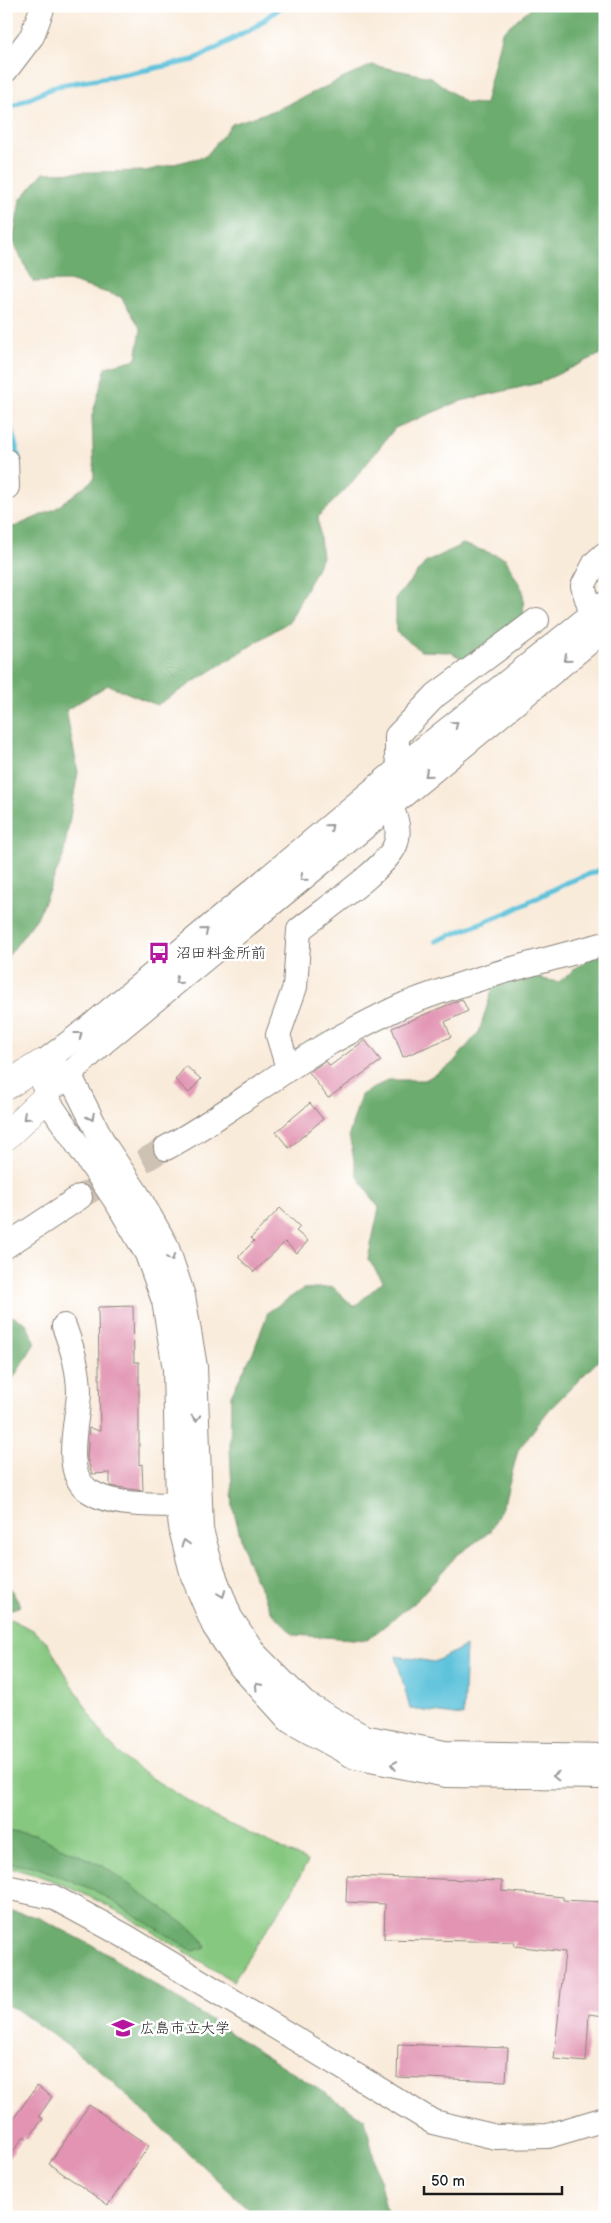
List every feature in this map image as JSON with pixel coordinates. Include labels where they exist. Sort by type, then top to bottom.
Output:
[{"type":"highway","points":[[6,1086],[41,1064]]},
{"type":"highway","points":[[6,1136],[46,1098]]},
{"type":"street","points":[[6,70],[32,36],[43,6]]},
{"type":"street","points":[[6,461],[8,487]]},
{"type":"street","points":[[600,616],[583,586],[595,563],[605,554]]},
{"type":"street","points":[[41,1064],[91,1026],[402,766],[600,616]]},
{"type":"street","points":[[46,1098],[104,1042],[390,806],[600,616]]},
{"type":"street","points":[[402,766],[397,756],[397,736],[436,695],[537,620]]},
{"type":"street","points":[[288,1068],[278,1035],[295,987],[299,930],[380,866],[396,843],[397,820],[390,806]]},
{"type":"street","points":[[166,1148],[204,1128],[288,1068],[332,1042],[405,1005],[511,969],[605,944]]},
{"type":"street","points":[[41,1064],[69,1074],[106,1146],[137,1194],[166,1245],[182,1296],[195,1366],[202,1530],[212,1570],[230,1616],[255,1654],[304,1703],[364,1737],[446,1753],[605,1756]]},
{"type":"street","points":[[41,1064],[46,1098],[118,1204],[147,1254],[164,1301],[175,1369],[178,1505],[182,1533],[194,1576],[214,1626],[242,1668],[290,1721],[355,1757],[446,1775],[605,1777]]},
{"type":"street","points":[[6,1246],[80,1197]]},
{"type":"street","points":[[64,1326],[76,1361],[78,1393],[72,1455],[75,1472],[87,1491],[115,1502],[178,1505]]},
{"type":"street","points":[[6,1887],[53,1897],[125,1936],[433,2122],[496,2137],[548,2136],[605,2120]]},
{"type":"green space","points":[[533,6],[605,6],[605,355],[601,354],[539,383],[461,401],[395,428],[349,486],[318,517],[322,557],[290,621],[157,705],[108,685],[66,710],[78,772],[63,857],[37,918],[6,959],[6,523],[14,527],[55,509],[94,479],[92,416],[106,367],[136,359],[141,329],[121,297],[68,281],[33,282],[13,241],[20,200],[43,173],[146,171],[206,156],[232,124],[278,109],[372,65],[431,77],[466,103],[485,104],[502,32]]},
{"type":"green space","points":[[463,544],[505,558],[523,591],[524,621],[470,663],[450,652],[421,651],[396,632],[396,598],[425,563]]},
{"type":"green space","points":[[605,954],[605,1354],[549,1410],[518,1450],[505,1500],[491,1531],[456,1556],[417,1600],[367,1640],[294,1635],[271,1611],[246,1558],[233,1508],[230,1449],[231,1395],[254,1350],[268,1312],[303,1289],[333,1287],[354,1307],[383,1281],[368,1259],[379,1208],[357,1175],[349,1135],[361,1095],[388,1080],[425,1080],[451,1065],[479,1032],[493,987],[524,976],[559,982],[587,959]]},
{"type":"green space","points":[[6,1313],[26,1323],[35,1343],[6,1390]]},
{"type":"green space","points":[[6,1582],[21,1606],[6,1611]]},
{"type":"green space","points":[[6,1617],[33,1630],[46,1641],[105,1739],[131,1765],[214,1817],[308,1861],[291,1893],[233,1981],[124,1915],[95,1900],[67,1886],[37,1875],[6,1867]]},
{"type":"green space","points":[[6,1830],[35,1835],[103,1866],[197,1933],[207,1947],[193,1951],[94,1890],[39,1868],[6,1863]]},
{"type":"green space","points":[[6,1910],[38,1917],[99,1949],[365,2119],[388,2217],[257,2217],[93,2064],[16,2009],[6,2005]]},
{"type":"water","points":[[466,1646],[463,1716],[410,1709],[396,1656],[434,1662]]},
{"type":"building","points":[[462,999],[468,1011],[445,1022],[451,1037],[403,1057],[392,1028]]},
{"type":"building","points":[[365,1040],[381,1061],[328,1098],[309,1072],[326,1061],[330,1066]]},
{"type":"building","points":[[186,1066],[201,1079],[189,1093],[175,1080]]},
{"type":"building","points":[[310,1103],[323,1119],[289,1148],[276,1132]]},
{"type":"building","points":[[280,1208],[300,1227],[296,1231],[308,1241],[297,1253],[285,1242],[254,1272],[238,1257],[254,1241],[251,1238]]},
{"type":"building","points":[[133,1306],[134,1362],[139,1362],[139,1465],[142,1464],[143,1491],[110,1486],[110,1473],[92,1474],[87,1458],[89,1428],[100,1431],[98,1307]]},
{"type":"building","points":[[347,1876],[502,1881],[502,1891],[563,1897],[563,1900],[605,1902],[602,1919],[605,1919],[605,2016],[589,2014],[586,2062],[554,2059],[565,1952],[514,1946],[515,1942],[384,1939],[385,1904],[346,1902]]},
{"type":"building","points":[[398,2044],[508,2048],[506,2081],[397,2077]]},
{"type":"building","points":[[37,2086],[52,2097],[39,2116],[43,2119],[28,2139],[24,2136],[6,2161],[6,2129]]},
{"type":"building","points":[[89,2105],[149,2146],[108,2205],[49,2164]]},
{"type":"waterway","points":[[6,109],[56,86],[194,60],[255,27],[282,6]]},
{"type":"waterway","points":[[6,411],[19,459]]},
{"type":"waterway","points":[[436,941],[509,912],[568,882],[605,868]]},
{"type":"tunnel","points":[[80,1197],[166,1148]]},
{"type":"place","name":"沼田料金所前","points":[[159,953]]},
{"type":"place","name":"広島市立大学","points":[[123,2028]]}]
